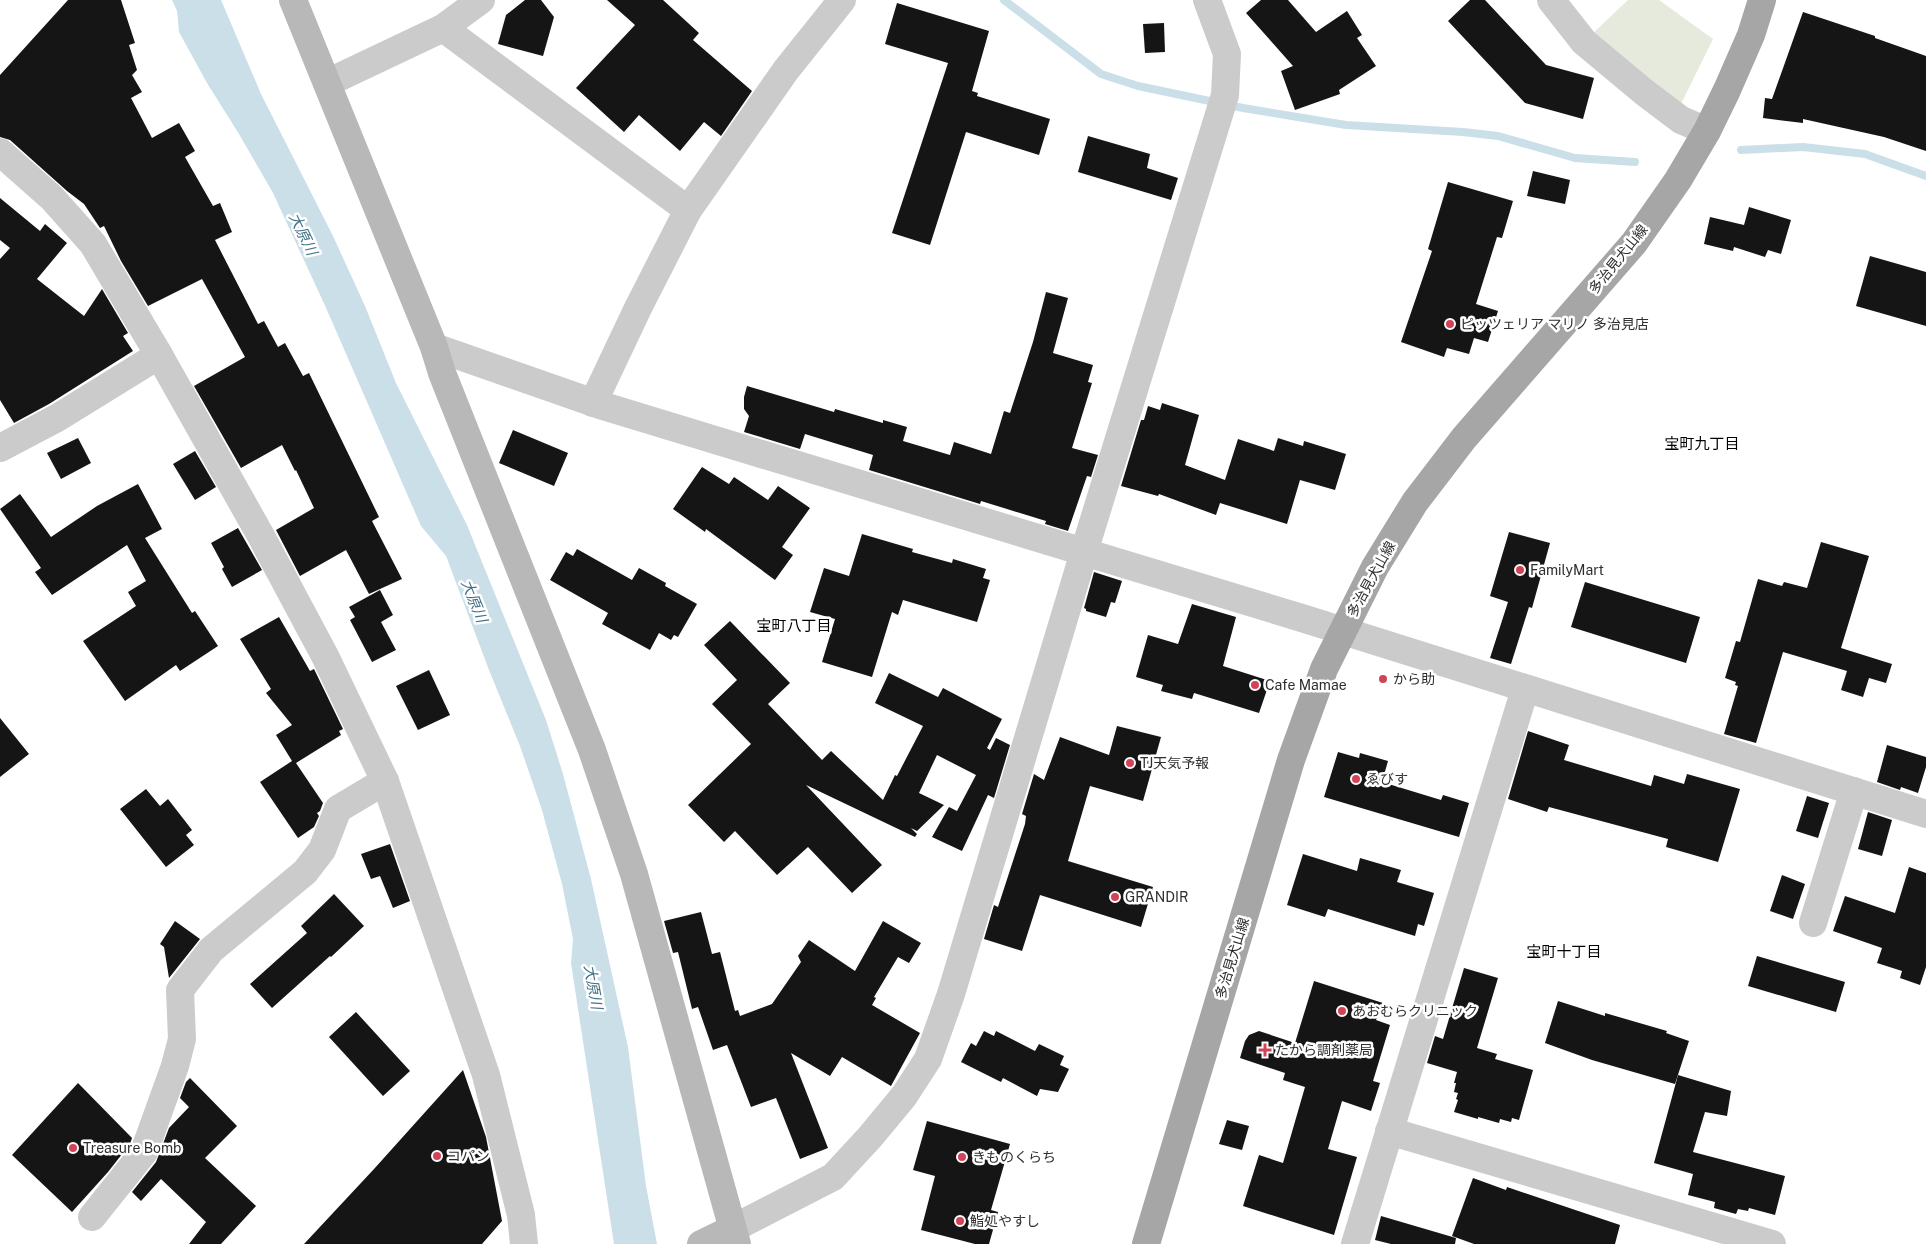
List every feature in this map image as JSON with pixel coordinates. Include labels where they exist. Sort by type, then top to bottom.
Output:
[{"type":"main road","name":"多治見犬山線","points":[[1146,1244],[1291,760],[1324,669],[1375,567],[1415,502],[1464,438],[1634,243],[1678,180],[1706,131],[1751,35],[1762,0]]},
{"type":"street","points":[[293,0],[434,347],[442,373],[523,574],[601,777],[636,883],[735,1236]]},
{"type":"street","points":[[327,83],[443,28],[481,0]]},
{"type":"street","points":[[593,403],[638,308],[688,210],[786,70],[842,0]]},
{"type":"street","points":[[703,1243],[735,1236],[833,1177],[904,1096],[928,1059],[951,994],[1084,552],[1225,95],[1228,54],[1207,0]]},
{"type":"street","points":[[1551,0],[1584,42],[1682,120],[1706,131]]},
{"type":"street","points":[[443,28],[651,192],[688,210]]},
{"type":"street","points":[[0,152],[52,198],[93,244],[261,536],[321,648],[385,781],[486,1075],[521,1215],[524,1244]]},
{"type":"street","points":[[434,347],[593,403],[1343,631],[1926,814]]},
{"type":"street","points":[[0,448],[57,418],[159,356]]},
{"type":"street","points":[[1355,1244],[1525,689]]},
{"type":"street","points":[[92,1217],[144,1152],[176,1066],[182,1040],[180,990],[210,950],[305,872],[322,850],[338,809],[385,781]]},
{"type":"street","points":[[1813,923],[1854,791]]},
{"type":"street","points":[[1389,1131],[1772,1244]]},
{"type":"shaded area","points":[[1628,0],[1659,0],[1713,39],[1679,108],[1589,37]]},
{"type":"water","name":"大原川","points":[[172,0],[221,0],[261,94],[333,236],[365,306],[396,383],[467,525],[546,720],[563,774],[591,879],[628,1047],[646,1186],[657,1244],[614,1244],[571,963],[573,939],[562,884],[542,810],[520,746],[446,556],[421,526],[327,310],[273,193],[207,83],[179,32],[177,11]]},
{"type":"building","points":[[68,0],[121,0],[135,43],[129,45],[137,70],[132,75],[142,92],[131,98],[152,138],[179,123],[195,151],[185,157],[213,206],[220,203],[232,232],[215,240],[258,324],[264,321],[278,347],[285,343],[303,376],[309,373],[379,517],[372,521],[402,579],[369,594],[346,550],[300,576],[276,530],[314,508],[296,470],[282,445],[241,468],[194,386],[245,357],[202,279],[148,306],[121,261],[104,226],[100,228],[84,204],[10,140],[0,137],[0,75]]},
{"type":"building","points":[[525,0],[541,0],[554,17],[543,56],[498,44],[506,15]]},
{"type":"building","points":[[607,0],[663,0],[699,33],[693,40],[752,91],[721,136],[704,122],[680,151],[639,115],[624,132],[576,88],[635,25]]},
{"type":"building","points":[[1261,0],[1288,0],[1316,32],[1347,11],[1362,35],[1357,38],[1376,66],[1339,90],[1340,94],[1295,110],[1281,71],[1293,66],[1246,13]]},
{"type":"building","points":[[1470,0],[1485,0],[1546,65],[1594,78],[1583,119],[1525,103],[1448,21]]},
{"type":"building","points":[[897,3],[989,31],[972,91],[978,93],[977,96],[1050,119],[1039,155],[966,132],[930,245],[892,233],[948,63],[885,44]]},
{"type":"building","points":[[1803,12],[1875,36],[1875,38],[1926,56],[1926,151],[1884,137],[1803,119],[1803,123],[1763,118],[1765,98],[1772,99]]},
{"type":"building","points":[[1164,23],[1165,52],[1145,53],[1143,24]]},
{"type":"building","points":[[1088,136],[1150,154],[1147,168],[1178,178],[1171,200],[1078,172]]},
{"type":"building","points":[[1533,171],[1570,180],[1565,204],[1527,196]]},
{"type":"building","points":[[1448,182],[1513,201],[1502,238],[1497,237],[1476,304],[1498,311],[1488,342],[1474,338],[1469,354],[1447,348],[1444,357],[1401,342],[1432,251],[1428,249]]},
{"type":"building","points":[[0,198],[40,231],[45,224],[67,243],[37,279],[84,316],[102,289],[128,333],[123,336],[133,351],[49,404],[14,423],[0,400],[0,259],[10,248],[0,240]]},
{"type":"building","points":[[1749,207],[1791,220],[1781,254],[1768,250],[1765,257],[1734,247],[1733,251],[1704,244],[1710,217],[1744,225]]},
{"type":"building","points":[[1870,256],[1926,272],[1926,326],[1856,306]]},
{"type":"building","points":[[1046,292],[1068,298],[1053,353],[1093,365],[1088,382],[1092,383],[1072,448],[1098,455],[1091,477],[1087,476],[1068,531],[1045,524],[1046,521],[981,501],[980,504],[869,470],[873,455],[805,434],[800,449],[744,432],[749,416],[744,409],[744,397],[747,386],[834,412],[835,409],[883,423],[883,420],[907,427],[903,441],[950,455],[954,442],[991,454],[1004,411],[1010,413],[1033,342]]},
{"type":"building","points":[[1162,403],[1199,415],[1185,465],[1225,480],[1238,439],[1274,451],[1278,438],[1303,446],[1304,441],[1346,454],[1335,490],[1300,480],[1287,524],[1220,503],[1216,515],[1159,494],[1158,496],[1121,486],[1141,420],[1144,420],[1148,406],[1160,410]]},
{"type":"building","points":[[513,430],[568,453],[554,486],[499,463]]},
{"type":"building","points":[[78,438],[91,463],[61,479],[47,453]]},
{"type":"building","points":[[195,451],[216,487],[195,500],[173,464]]},
{"type":"building","points":[[702,467],[729,484],[734,477],[768,500],[778,486],[810,508],[782,547],[793,555],[775,580],[706,529],[705,532],[673,509]]},
{"type":"building","points":[[138,484],[162,529],[145,538],[192,613],[195,611],[218,646],[180,671],[176,665],[125,701],[83,641],[136,606],[128,592],[146,581],[127,545],[52,595],[35,572],[41,568],[0,509],[20,494],[51,537],[97,506]]},
{"type":"building","points":[[238,528],[262,570],[232,587],[211,543]]},
{"type":"building","name":"FamilyMart","points":[[1509,532],[1550,543],[1532,608],[1529,607],[1511,664],[1490,658],[1508,602],[1490,596]]},
{"type":"building","points":[[862,534],[913,549],[912,552],[952,563],[953,559],[986,569],[983,578],[990,580],[977,622],[903,600],[898,615],[892,612],[872,677],[822,662],[835,619],[810,612],[824,568],[849,576]]},
{"type":"building","points":[[1821,542],[1869,556],[1841,648],[1892,664],[1886,683],[1869,678],[1863,697],[1841,690],[1847,671],[1783,652],[1756,743],[1724,734],[1738,686],[1735,685],[1736,682],[1725,678],[1736,641],[1740,642],[1758,579],[1782,586],[1784,582],[1807,588]]},
{"type":"building","points":[[577,549],[632,580],[639,568],[666,583],[665,586],[697,604],[678,637],[674,635],[671,640],[659,633],[650,650],[602,624],[608,613],[550,580],[566,552],[573,556]]},
{"type":"building","points":[[1094,572],[1122,581],[1115,603],[1111,602],[1106,617],[1086,611],[1084,608]]},
{"type":"building","points":[[1585,582],[1700,617],[1686,663],[1571,627]]},
{"type":"building","points":[[380,590],[393,615],[381,622],[396,650],[372,662],[350,620],[355,617],[349,607]]},
{"type":"building","points":[[1192,604],[1236,617],[1223,666],[1270,681],[1259,713],[1194,693],[1192,699],[1161,691],[1163,685],[1136,677],[1148,635],[1178,644]]},
{"type":"building","points":[[279,617],[310,671],[314,669],[343,729],[339,731],[341,735],[296,763],[323,803],[320,811],[317,813],[319,816],[314,827],[298,838],[260,782],[292,761],[276,735],[292,725],[266,693],[271,689],[240,639]]},
{"type":"building","points":[[730,621],[790,683],[768,704],[822,760],[831,751],[883,800],[923,726],[875,703],[889,673],[938,697],[943,688],[1002,719],[987,748],[990,750],[996,738],[1010,745],[994,798],[988,795],[962,851],[932,837],[949,807],[957,811],[976,775],[937,755],[919,793],[944,805],[917,831],[911,828],[917,834],[915,837],[806,785],[882,865],[852,893],[808,847],[777,875],[735,831],[724,842],[688,805],[751,744],[712,704],[737,680],[704,645]]},
{"type":"building","points":[[429,670],[450,715],[418,730],[396,686]]},
{"type":"building","points":[[0,718],[29,754],[0,777]]},
{"type":"building","points":[[1117,726],[1161,737],[1143,801],[1090,786],[1068,861],[1153,887],[1141,927],[1040,895],[1022,951],[984,939],[994,905],[998,907],[1025,824],[1026,816],[1022,814],[1034,774],[1044,780],[1060,737],[1109,755]]},
{"type":"building","points":[[1528,731],[1569,745],[1564,760],[1651,786],[1654,775],[1684,784],[1687,774],[1740,789],[1718,862],[1666,847],[1668,839],[1549,807],[1547,812],[1508,799]]},
{"type":"building","points":[[1887,745],[1926,757],[1926,767],[1918,793],[1901,787],[1900,790],[1877,782]]},
{"type":"building","points":[[1338,752],[1359,758],[1360,753],[1388,761],[1382,782],[1441,800],[1443,795],[1469,803],[1459,837],[1324,797]]},
{"type":"building","points":[[146,789],[160,806],[168,799],[192,830],[186,835],[194,845],[166,867],[120,809]]},
{"type":"building","points":[[1807,796],[1829,803],[1818,838],[1796,831]]},
{"type":"building","points":[[1868,812],[1892,820],[1882,856],[1858,849]]},
{"type":"building","points":[[390,844],[410,901],[393,908],[380,876],[371,879],[361,854]]},
{"type":"building","points":[[1303,854],[1357,871],[1360,858],[1401,870],[1397,882],[1434,893],[1424,926],[1418,924],[1415,936],[1328,909],[1325,917],[1287,905]]},
{"type":"building","points":[[1909,867],[1926,873],[1926,967],[1920,985],[1900,978],[1902,971],[1877,963],[1882,948],[1833,931],[1845,896],[1895,913]]},
{"type":"building","points":[[1782,875],[1805,884],[1793,919],[1770,911]]},
{"type":"building","points":[[334,894],[364,926],[272,1008],[250,984],[307,933],[301,926]]},
{"type":"building","points":[[701,912],[712,954],[720,952],[735,1011],[738,1010],[740,1016],[772,1004],[801,962],[798,956],[809,940],[855,971],[883,921],[921,943],[909,963],[898,957],[874,997],[876,998],[872,1005],[920,1033],[891,1086],[842,1057],[830,1076],[791,1053],[828,1148],[800,1159],[776,1098],[751,1107],[727,1045],[713,1050],[698,1007],[692,1009],[678,952],[673,953],[664,921]]},
{"type":"building","points":[[175,921],[200,939],[169,978],[164,947],[160,944]]},
{"type":"building","points":[[1757,956],[1845,982],[1836,1012],[1748,986]]},
{"type":"building","points":[[1464,968],[1498,978],[1477,1048],[1497,1054],[1495,1059],[1533,1070],[1519,1120],[1512,1118],[1511,1122],[1500,1119],[1499,1123],[1454,1112],[1458,1100],[1456,1099],[1458,1093],[1454,1092],[1457,1072],[1427,1063],[1435,1036],[1443,1039]]},
{"type":"building","points":[[1314,981],[1383,1003],[1376,1020],[1390,1025],[1373,1081],[1380,1083],[1371,1111],[1342,1101],[1328,1149],[1357,1157],[1334,1235],[1243,1206],[1259,1155],[1283,1163],[1305,1087],[1283,1080],[1285,1073],[1240,1058],[1245,1041],[1249,1035],[1259,1031],[1295,1043]]},
{"type":"building","points":[[1558,1001],[1605,1016],[1605,1013],[1667,1031],[1666,1033],[1689,1041],[1675,1084],[1592,1060],[1545,1043]]},
{"type":"building","points":[[356,1012],[410,1071],[383,1096],[329,1037]]},
{"type":"building","points":[[984,1031],[994,1036],[996,1031],[1035,1051],[1039,1044],[1064,1056],[1060,1065],[1069,1069],[1058,1092],[1040,1089],[1037,1096],[1003,1078],[1001,1082],[961,1062],[971,1043],[976,1046]]},
{"type":"building","name":"コパン","points":[[463,1070],[486,1137],[502,1221],[482,1244],[304,1244],[374,1169]]},
{"type":"building","points":[[1678,1075],[1731,1091],[1727,1116],[1705,1112],[1693,1152],[1785,1176],[1775,1215],[1749,1208],[1748,1211],[1738,1209],[1736,1214],[1714,1208],[1715,1202],[1688,1195],[1693,1174],[1654,1163]]},
{"type":"building","points":[[190,1078],[237,1126],[205,1158],[256,1206],[221,1244],[189,1244],[206,1222],[161,1179],[141,1201],[132,1192],[156,1162],[169,1128],[189,1107],[180,1098],[186,1082]]},
{"type":"building","name":"Treasure Bomb","points":[[78,1083],[132,1138],[130,1144],[108,1172],[72,1212],[12,1155]]},
{"type":"building","points":[[1227,1120],[1249,1126],[1242,1150],[1219,1144]]},
{"type":"building","points":[[927,1121],[1010,1144],[991,1210],[998,1212],[989,1244],[975,1244],[921,1230],[935,1176],[913,1170]]},
{"type":"building","points":[[1473,1178],[1506,1190],[1507,1187],[1620,1225],[1615,1244],[1474,1244],[1452,1236]]},
{"type":"building","points":[[1381,1216],[1456,1238],[1455,1244],[1391,1244],[1375,1240]]},
{"type":"waterway","points":[[1004,0],[1101,74],[1138,86],[1243,108],[1346,125],[1498,136],[1575,158],[1635,162]]},
{"type":"waterway","points":[[1741,150],[1803,147],[1865,154],[1926,176]]},
{"type":"place","name":"ピッツェリア マリノ 多治見店","points":[[1450,324]]},
{"type":"place","name":"FamilyMart","points":[[1520,570]]},
{"type":"place","name":"から助","points":[[1383,679]]},
{"type":"place","name":"Cafe Mamae","points":[[1255,685]]},
{"type":"place","name":"TJ天気予報","points":[[1130,763]]},
{"type":"place","name":"ゑびす","points":[[1356,779]]},
{"type":"place","name":"GRANDIR","points":[[1115,897]]},
{"type":"place","name":"あおむらクリニック","points":[[1342,1011]]},
{"type":"place","name":"たから調剤薬局","points":[[1265,1050]]},
{"type":"place","name":"Treasure Bomb","points":[[73,1148]]},
{"type":"place","name":"コパン","points":[[437,1156]]},
{"type":"place","name":"きものくらち","points":[[962,1157]]},
{"type":"place","name":"鮨処やすし","points":[[960,1221]]},
{"type":"district","name":"宝町九丁目","points":[[1702,444]]},
{"type":"district","name":"宝町八丁目","points":[[794,626]]},
{"type":"district","name":"宝町十丁目","points":[[1564,952]]}]
